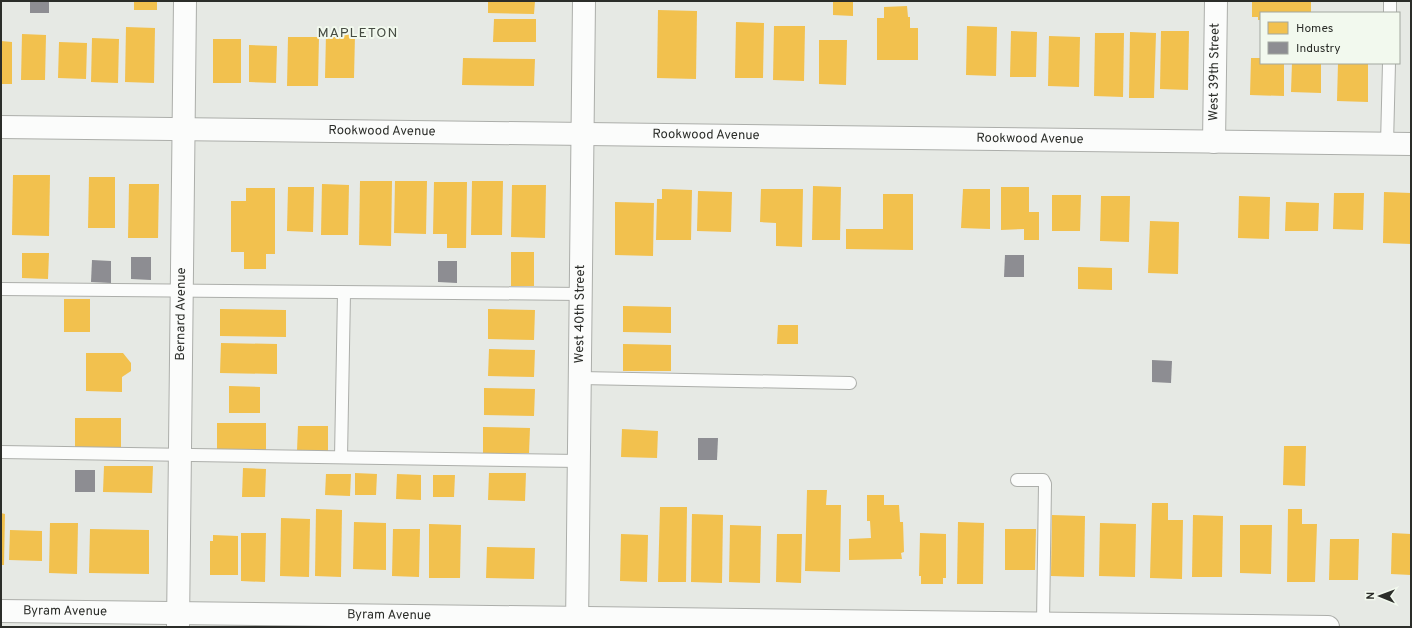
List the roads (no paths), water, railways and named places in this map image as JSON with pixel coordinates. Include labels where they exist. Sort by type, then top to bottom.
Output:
[{"type":"street","name":"Bernard Avenue","points":[[178,620],[185,1]]},
{"type":"street","name":"West 40th Street","points":[[577,622],[584,1]]},
{"type":"street","name":"West 39th Street","points":[[1214,142],[1216,1]]},
{"type":"street","name":"Rookwood Avenue","points":[[1,127],[1411,144]]},
{"type":"street","name":"Byram Avenue","points":[[1,610],[178,620],[993,625],[1043,623],[1328,627]]},
{"type":"lane","points":[[1390,1],[1390,12]]},
{"type":"lane","points":[[1387,144],[1389,64]]},
{"type":"lane","points":[[1,289],[581,294]]},
{"type":"lane","points":[[341,457],[344,293]]},
{"type":"lane","points":[[580,378],[850,383]]},
{"type":"lane","points":[[1,452],[579,461]]},
{"type":"lane","points":[[1017,480],[1042,480],[1044,484],[1043,623]]},
{"type":"district","name":"MAPLETON","points":[[358,33]]}]
